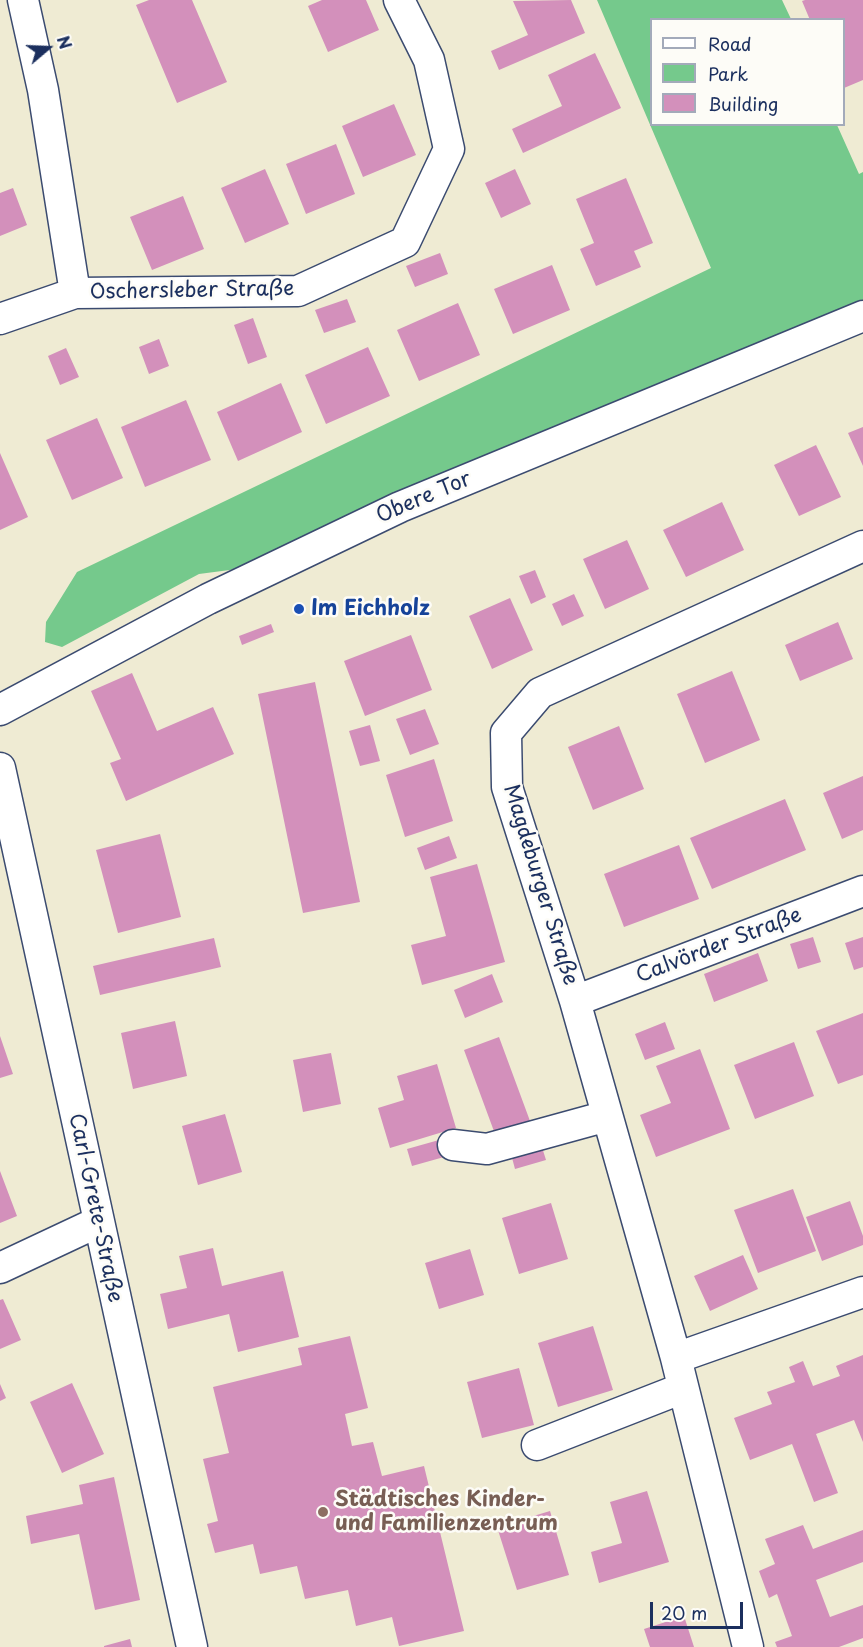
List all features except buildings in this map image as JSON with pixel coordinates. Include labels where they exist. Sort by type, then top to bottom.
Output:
[{"type":"street","points":[[23,0],[43,90],[75,293]]},
{"type":"street","name":"Oschersleber Straße","points":[[0,319],[75,293],[298,291],[405,242],[449,149],[429,60],[399,0]]},
{"type":"street","name":"Obere Tor","points":[[0,710],[208,599],[400,507],[863,316]]},
{"type":"street","name":"Magdeburger Straße","points":[[748,1647],[676,1358],[575,1001],[507,787],[506,733],[540,693],[863,546]]},
{"type":"street","name":"Carl-Grete-Straße","points":[[0,768],[192,1647]]},
{"type":"street","name":"Calvörder Straße","points":[[575,1001],[863,891]]},
{"type":"street","points":[[453,1145],[488,1149],[607,1116]]},
{"type":"street","points":[[0,1268],[98,1221]]},
{"type":"street","points":[[676,1358],[863,1292]]},
{"type":"street","points":[[537,1445],[683,1388]]},
{"type":"green space","points":[[597,0],[782,0],[791,18],[650,18],[650,125]]},
{"type":"green space","points":[[651,126],[837,126],[859,174],[863,172],[863,316],[283,563],[199,574],[62,647],[45,642],[46,622],[77,572],[711,268]]},
{"type":"place","name":"Im Eichholz","points":[[299,609]]},
{"type":"place","name":"Städtisches Kinder- und Familienzentrum","points":[[323,1512]]}]
